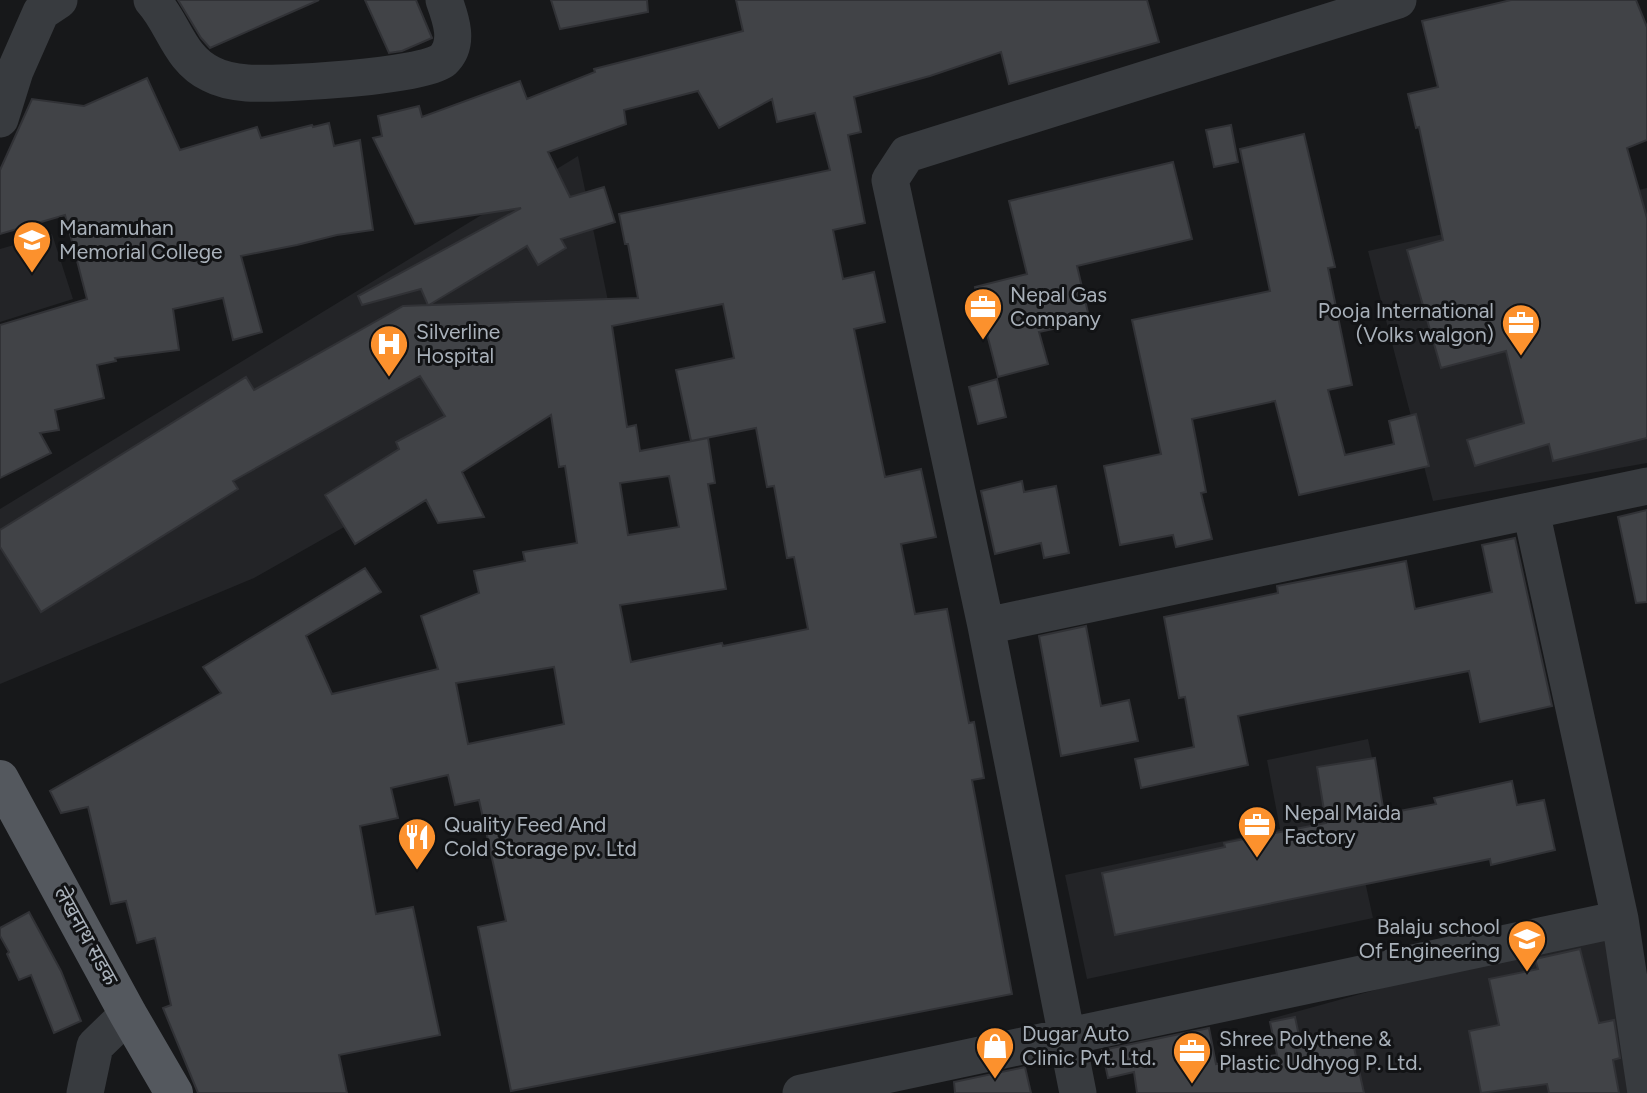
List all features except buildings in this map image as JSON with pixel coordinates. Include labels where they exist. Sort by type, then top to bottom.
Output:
[{"type":"main road","name":"लेखनाथ सडक","points":[[0,779],[174,1093]]},
{"type":"street","points":[[0,119],[15,71],[41,12],[59,0]]},
{"type":"street","points":[[152,0],[163,13],[180,47],[193,63],[216,76],[248,83],[377,75],[438,63],[450,49],[454,39],[444,0]]},
{"type":"street","points":[[1079,1093],[986,626],[890,180],[907,154],[1398,0]]},
{"type":"street","points":[[986,626],[1647,486]]},
{"type":"street","points":[[1531,511],[1620,919],[1646,1093]]},
{"type":"street","points":[[801,1093],[1620,919]]},
{"type":"street","points":[[85,1093],[95,1046],[128,1014]]},
{"type":"shaded area","name":"Silverline Hospital","points":[[578,156],[613,325],[514,431],[254,578],[0,684],[0,509]]},
{"type":"shaded area","name":"Pooja International (Volks walgon)","points":[[1647,188],[1647,463],[1433,501],[1368,251]]},
{"type":"shaded area","name":"Manamuhan Memorial College","points":[[52,234],[73,299],[0,322],[0,249]]},
{"type":"shaded area","name":"Nepal Maida Factory","points":[[1368,739],[1393,856],[1361,863],[1373,918],[1087,979],[1065,875],[1280,829],[1267,760]]},
{"type":"shaded area","name":"Balaju school Of Engineering","points":[[1607,926],[1635,1093],[1285,1093],[1270,1019]]},
{"type":"place","name":"Manamuhan Memorial College","points":[[32,274]]},
{"type":"place","name":"Nepal Gas Company","points":[[983,341]]},
{"type":"place","name":"Pooja International (Volks walgon)","points":[[1521,357]]},
{"type":"place","name":"Silverline Hospital","points":[[389,378]]},
{"type":"place","name":"Nepal Maida Factory","points":[[1257,859]]},
{"type":"place","name":"Quality Feed And Cold Storage pv. Ltd","points":[[417,871]]},
{"type":"place","name":"Balaju school Of Engineering","points":[[1527,973]]},
{"type":"place","name":"Dugar Auto Clinic Pvt. Ltd.","points":[[995,1080]]},
{"type":"place","name":"Shree Polythene & Plastic Udhyog P. Ltd.","points":[[1192,1085]]}]
